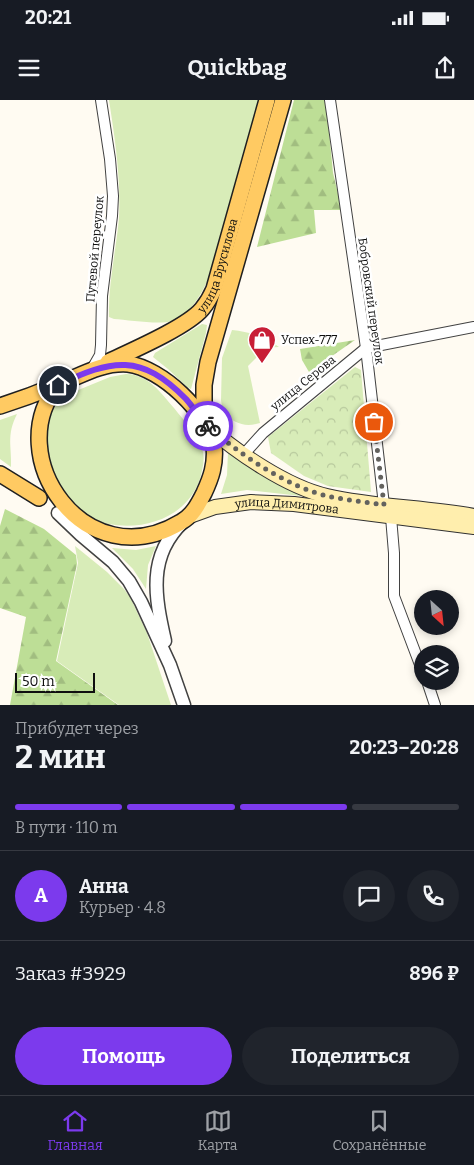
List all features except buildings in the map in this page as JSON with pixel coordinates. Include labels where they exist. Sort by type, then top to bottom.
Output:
[{"type":"main road","name":"улица Брусилова","points":[[92,369],[186,322],[202,309],[208,301],[214,289],[267,100]]},
{"type":"main road","name":"улица Брусилова","points":[[205,423],[204,385],[208,362],[283,100]]},
{"type":"main road","name":"улица Димитрова","points":[[0,406],[58,385],[92,369],[118,364],[137,366],[149,370],[164,380],[180,394],[205,423],[244,454],[300,487],[326,496],[388,511],[474,527]]},
{"type":"main road","name":"улица Димитрова","points":[[26,421],[42,398],[58,385]]},
{"type":"main road","name":"улица Димитрова","points":[[188,518],[201,498],[214,470],[214,446],[205,423]]},
{"type":"main road","name":"улица Димитрова","points":[[26,470],[33,486],[46,502]]},
{"type":"main road","name":"улица Димитрова","points":[[0,474],[87,530],[103,535],[120,537],[153,534],[215,507],[251,502],[388,511],[425,508],[474,516]]},
{"type":"street","name":"Путевой переулок","points":[[92,369],[100,354],[102,345],[102,296],[113,196],[110,159],[100,100]]},
{"type":"street","name":"Бобровский переулок","points":[[330,100],[394,553],[394,596],[414,649]]},
{"type":"street","name":"улица Серова","points":[[244,454],[263,433],[366,348],[474,327]]},
{"type":"street","points":[[58,512],[123,573],[141,602],[170,665],[184,705]]},
{"type":"street","points":[[170,665],[157,604],[156,579],[161,555],[167,541],[175,530],[188,518]]},
{"type":"street","points":[[430,690],[435,705]]},
{"type":"green space","points":[[109,100],[259,100],[213,267],[203,290],[192,306],[186,313],[172,321],[160,323],[144,322],[109,317],[112,268],[119,218],[119,189]]},
{"type":"green space","points":[[294,100],[326,100],[333,173],[342,210],[314,210],[316,233],[257,247]]},
{"type":"green space","points":[[202,324],[207,325],[206,333],[191,389],[153,357],[155,353]]},
{"type":"green space","points":[[232,330],[257,335],[279,347],[259,348],[257,357],[248,366],[260,423],[240,424],[223,413],[221,400],[222,358]]},
{"type":"green space","points":[[355,340],[309,372],[302,360],[300,349]]},
{"type":"green space","points":[[355,367],[361,370],[371,492],[328,486],[304,476],[271,453],[268,437]]},
{"type":"green space","points":[[126,374],[141,377],[159,390],[195,434],[201,446],[204,459],[200,479],[193,494],[182,506],[169,515],[155,521],[123,526],[91,519],[37,469],[34,449],[54,400],[110,377]]},
{"type":"green space","points":[[17,414],[11,435],[11,467],[0,459],[0,420]]},
{"type":"green space","points":[[228,452],[301,494],[301,496],[247,490],[221,494],[227,475]]},
{"type":"green space","points":[[5,509],[44,529],[76,555],[77,564],[56,661],[118,705],[10,705],[26,617],[0,608],[0,526]]},
{"type":"green space","points":[[75,546],[107,572],[130,597],[147,633],[171,705],[119,705],[57,661],[78,563]]},
{"type":"green space","points":[[156,546],[148,565],[146,589],[133,569],[112,548],[136,550]]},
{"type":"way so far","points":[[208,426],[244,454],[300,487],[326,496],[384,505],[374,422]]},
{"type":"place","name":"Успех-777","points":[[262,364]]},
{"type":"route","points":[[58,385],[92,369],[118,364],[145,368],[169,384],[185,398],[208,426]]}]
